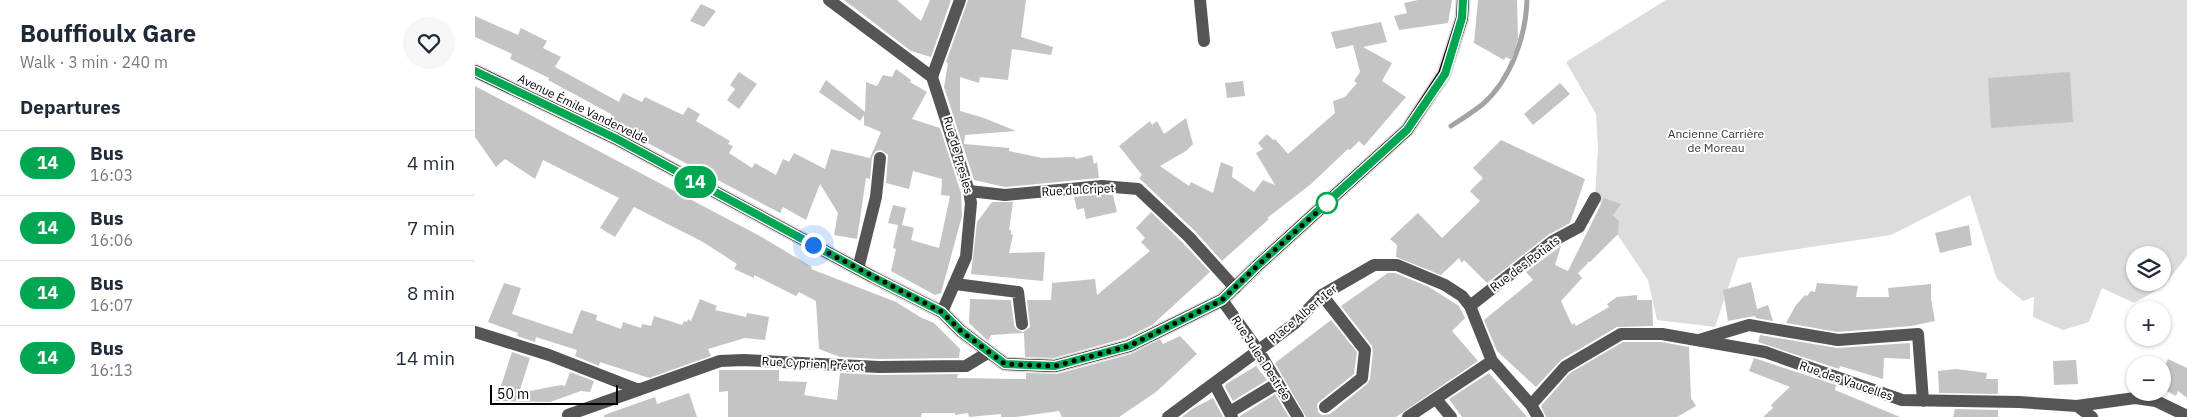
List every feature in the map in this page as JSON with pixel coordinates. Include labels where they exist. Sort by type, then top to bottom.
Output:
[{"type":"main road","name":"Avenue Émile Vandervelde","points":[[475,71],[615,138],[859,270],[942,312],[961,331],[1005,364],[1055,366],[1129,346],[1222,300],[1407,130],[1445,74],[1462,18],[1463,0]]},
{"type":"street","points":[[829,0],[933,77],[960,0]]},
{"type":"street","points":[[1200,0],[1204,41]]},
{"type":"street","name":"Rue de Presles","points":[[933,77],[969,191],[971,203],[966,257],[942,312]]},
{"type":"street","points":[[859,270],[876,197],[880,158]]},
{"type":"street","name":"Rue du Cripet","points":[[969,191],[1005,195],[1101,186],[1138,189],[1189,237],[1235,288]]},
{"type":"street","name":"Rue des Potiats","points":[[1470,306],[1553,241],[1579,227],[1595,198]]},
{"type":"street","name":"Place Albert Ier","points":[[1169,417],[1294,324],[1322,295],[1374,265],[1397,265],[1445,285],[1461,296],[1470,306]]},
{"type":"street","points":[[955,284],[1018,292],[1022,324]]},
{"type":"street","points":[[1322,295],[1365,350],[1362,378],[1325,406]]},
{"type":"street","name":"Rue Jules Destrée","points":[[1222,300],[1258,350],[1299,415]]},
{"type":"street","points":[[1470,306],[1492,361],[1531,405],[1538,417]]},
{"type":"street","points":[[1697,340],[1749,325],[1838,340],[1918,334],[1923,401]]},
{"type":"street","points":[[475,332],[549,354],[639,390]]},
{"type":"street","name":"Rue des Vaucelles","points":[[1531,405],[1565,367],[1621,334],[1662,334],[1765,352],[1902,400],[2019,402],[2077,406],[2135,398],[2155,401],[2187,416]]},
{"type":"street","name":"Rue Cyprien Prévot","points":[[568,415],[720,362],[743,360],[879,367],[966,366],[989,352]]},
{"type":"street","points":[[1408,417],[1492,361]]},
{"type":"street","points":[[1214,383],[1231,415],[1278,383]]},
{"type":"street","points":[[1436,398],[1451,417]]},
{"type":"street","points":[[2077,406],[2092,417]]},
{"type":"green space","name":"Ancienne Carrière de Moreau","points":[[1666,0],[2187,0],[2187,256],[2171,277],[2171,246],[2126,246],[2126,291],[2155,291],[2138,301],[2130,301],[2102,288],[2089,322],[2063,330],[2033,317],[2034,297],[2023,301],[1997,279],[1970,195],[1891,235],[1738,258],[1715,327],[1657,320],[1648,280],[1617,234],[1618,220],[1595,198],[1598,147],[1596,114],[1566,62]]},
{"type":"building","points":[[844,0],[897,0],[921,21],[930,0],[951,0],[931,57],[911,51]]},
{"type":"building","points":[[968,0],[1026,0],[1021,37],[1053,47],[1051,55],[1012,49],[1008,80],[980,77],[979,83],[960,77],[960,111],[1016,131],[965,135],[964,144],[1009,148],[1009,151],[1042,158],[1075,157],[1076,159],[1092,155],[1094,164],[1097,162],[1099,178],[1005,187],[974,180],[944,87],[948,63],[946,62]]},
{"type":"building","points":[[1418,0],[1452,0],[1448,23],[1399,30],[1394,16],[1407,13],[1404,3]]},
{"type":"building","points":[[1478,0],[1517,0],[1518,39],[1512,60],[1506,57],[1504,60],[1474,43]]},
{"type":"building","points":[[701,4],[716,11],[704,27],[690,21]]},
{"type":"building","points":[[475,16],[518,35],[521,28],[547,41],[543,48],[561,57],[555,67],[619,102],[623,93],[642,102],[645,97],[683,115],[688,107],[700,114],[696,121],[730,141],[728,144],[733,146],[729,153],[752,168],[755,163],[776,175],[783,159],[789,162],[794,153],[825,169],[831,149],[870,158],[881,132],[864,125],[864,115],[860,121],[819,92],[826,80],[865,112],[866,82],[877,86],[883,75],[892,77],[896,69],[911,80],[910,82],[927,92],[912,119],[940,128],[961,193],[962,216],[941,293],[935,295],[891,271],[896,249],[893,248],[898,225],[888,223],[893,205],[906,208],[902,225],[914,228],[911,240],[939,248],[950,196],[941,195],[942,179],[913,171],[909,189],[886,183],[888,155],[881,150],[876,151],[872,157],[870,179],[866,178],[857,239],[834,235],[838,213],[820,184],[806,220],[783,207],[780,213],[608,122],[611,114],[548,80],[549,78],[510,59],[512,54],[475,37]]},
{"type":"building","points":[[1381,22],[1387,42],[1363,47],[1392,63],[1382,81],[1406,97],[1364,146],[1359,141],[1350,150],[1348,149],[1311,184],[1267,218],[1269,219],[1222,261],[1195,231],[1139,178],[1142,175],[1119,146],[1150,121],[1152,125],[1157,121],[1164,134],[1186,118],[1193,144],[1186,151],[1160,166],[1189,186],[1191,182],[1213,193],[1221,162],[1233,167],[1232,177],[1254,192],[1263,180],[1275,185],[1256,153],[1263,149],[1258,143],[1267,134],[1273,140],[1275,139],[1288,154],[1335,113],[1333,101],[1345,97],[1357,83],[1354,81],[1360,72],[1353,45],[1336,49],[1331,32]]},
{"type":"building","points":[[739,72],[757,84],[739,109],[727,100],[735,89],[730,85]]},
{"type":"building","points":[[2070,72],[2073,122],[1991,128],[1988,78]]},
{"type":"building","points":[[1243,81],[1245,96],[1227,98],[1225,83]]},
{"type":"building","points":[[1560,83],[1570,94],[1533,125],[1524,114]]},
{"type":"building","points":[[475,86],[758,235],[812,267],[811,269],[896,302],[920,317],[934,323],[960,349],[959,358],[879,359],[840,357],[819,349],[816,301],[799,292],[796,296],[754,275],[754,278],[734,269],[737,264],[703,242],[634,207],[615,237],[600,228],[619,198],[543,160],[535,179],[505,159],[496,167],[475,137]]},
{"type":"building","points":[[1501,140],[1585,179],[1570,223],[1548,235],[1487,283],[1464,260],[1462,263],[1459,258],[1441,275],[1396,257],[1397,245],[1390,239],[1418,213],[1442,238],[1480,201],[1470,191],[1483,178],[1473,168]]},
{"type":"building","points":[[1102,194],[1113,195],[1117,212],[1086,219],[1084,208],[1077,210],[1074,197]]},
{"type":"building","points":[[1604,198],[1621,204],[1613,215],[1619,221],[1618,234],[1590,262],[1587,262],[1578,273],[1582,278],[1561,301],[1572,325],[1574,323],[1576,326],[1609,307],[1607,304],[1617,297],[1637,295],[1637,300],[1652,300],[1653,326],[1617,327],[1561,360],[1536,387],[1497,351],[1484,320],[1533,280],[1526,272],[1561,246],[1555,265],[1568,271]]},
{"type":"building","points":[[992,202],[1013,202],[1009,230],[1011,230],[1013,235],[1009,253],[1045,252],[1043,281],[971,274],[977,222]]},
{"type":"building","points":[[1151,212],[1210,272],[1152,325],[1126,338],[1054,358],[1025,357],[1024,333],[991,335],[988,341],[969,323],[970,299],[1011,300],[1014,325],[1016,329],[1023,332],[1030,327],[1027,300],[1051,300],[1052,283],[1095,279],[1097,295],[1150,251],[1141,242],[1145,238],[1136,228]]},
{"type":"building","points":[[1969,225],[1972,245],[1940,253],[1935,233]]},
{"type":"building","points":[[1388,273],[1395,273],[1429,287],[1459,306],[1465,318],[1452,331],[1478,361],[1396,417],[1306,417],[1275,363],[1331,320],[1357,352],[1354,374],[1317,404],[1318,412],[1322,415],[1330,414],[1367,384],[1370,379],[1373,351],[1372,346],[1341,306]]},
{"type":"building","points":[[1751,282],[1757,309],[1768,305],[1773,321],[1756,318],[1755,316],[1728,321],[1723,290]]},
{"type":"building","points":[[504,283],[521,288],[512,314],[572,334],[581,310],[597,315],[596,320],[621,329],[623,322],[641,328],[642,324],[651,326],[654,316],[682,325],[688,319],[691,321],[700,299],[717,306],[715,310],[746,317],[747,313],[769,317],[765,340],[745,338],[708,349],[711,356],[649,378],[600,362],[599,366],[575,356],[577,350],[536,337],[535,342],[517,336],[518,333],[488,322]]},
{"type":"building","points":[[1817,283],[1858,286],[1856,297],[1889,297],[1888,288],[1931,284],[1931,299],[1935,321],[1911,326],[1838,332],[1786,323],[1796,305],[1805,295],[1807,296],[1811,291],[1815,292]]},
{"type":"building","points":[[1760,335],[1837,348],[1910,343],[1910,359],[1884,358],[1883,379],[1840,366],[1839,369],[1758,342]]},
{"type":"building","points":[[1180,336],[1197,354],[1156,392],[1119,417],[1062,417],[1059,411],[1016,417],[1001,417],[1001,414],[969,417],[968,413],[955,415],[955,413],[922,413],[921,417],[728,417],[728,391],[719,392],[719,370],[779,370],[779,381],[807,382],[804,395],[837,400],[840,373],[879,375],[958,374],[957,378],[1026,379],[1026,373],[1057,374],[1131,354],[1160,339],[1163,344]]},
{"type":"building","points":[[1623,342],[1661,342],[1689,347],[1691,398],[1696,406],[1677,417],[1546,417],[1541,406],[1570,373]]},
{"type":"building","points":[[512,352],[530,358],[519,393],[561,385],[565,386],[570,372],[594,381],[590,392],[581,391],[550,402],[496,401]]},
{"type":"building","points":[[1754,358],[1836,385],[1835,390],[1900,417],[1763,417],[1773,408],[1771,405],[1790,387],[1749,371]]},
{"type":"building","points":[[2076,360],[2078,384],[2054,385],[2053,361]]},
{"type":"building","points":[[2171,360],[2187,368],[2187,398],[2178,391],[2176,396],[2171,393]]},
{"type":"building","points":[[1256,366],[1267,380],[1233,401],[1225,387],[1226,384]]},
{"type":"building","points":[[1956,369],[1987,373],[1986,379],[1998,379],[1998,394],[1939,393],[1938,371]]},
{"type":"building","points":[[1489,373],[1527,417],[1462,417],[1449,399]]},
{"type":"building","points":[[689,393],[697,417],[604,417],[604,415],[655,397],[657,404]]},
{"type":"building","points":[[1275,394],[1289,417],[1240,417],[1240,416]]},
{"type":"building","points":[[1213,398],[1223,417],[1182,417],[1192,409]]},
{"type":"building","points":[[1955,409],[1998,410],[1998,417],[1953,417]]},
{"type":"waterway","points":[[1451,126],[1483,104],[1502,82],[1520,42],[1524,28],[1527,0]]},
{"type":"bus line","name":"14","points":[[475,71],[615,138],[873,277],[942,312],[961,331],[1005,364],[1055,366],[1129,346],[1222,300],[1407,130],[1445,74],[1462,18],[1463,0]]},
{"type":"route","points":[[813,245],[942,312],[961,331],[1005,364],[1055,366],[1129,346],[1222,300],[1327,203]]}]
